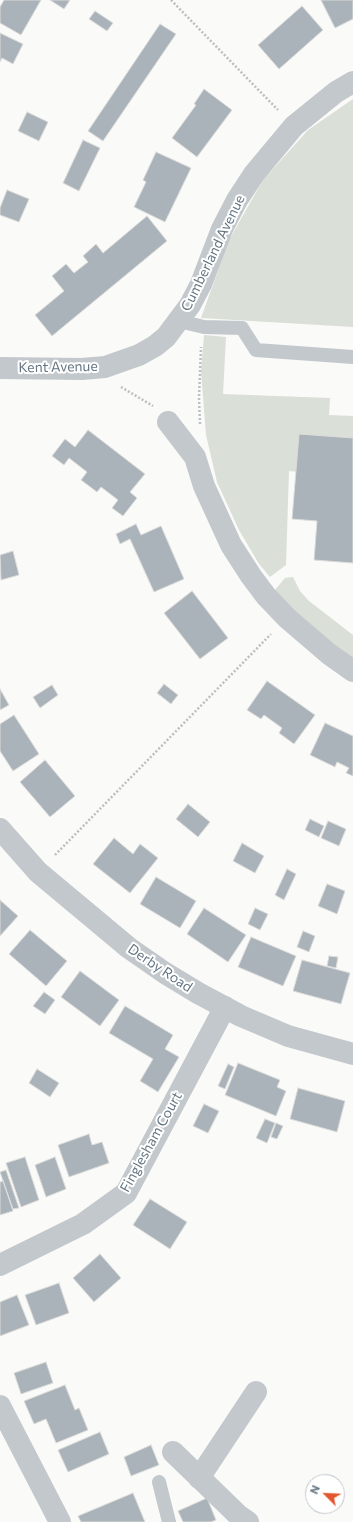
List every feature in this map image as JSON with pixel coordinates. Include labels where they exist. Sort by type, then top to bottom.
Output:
[{"type":"street","name":"Cumberland Avenue","points":[[139,355],[161,342],[179,321],[190,305],[201,284],[222,229],[237,200],[254,174],[294,126],[336,92],[353,82]]},
{"type":"street","name":"Kent Avenue","points":[[0,368],[82,369],[105,367],[139,355]]},
{"type":"street","points":[[168,422],[195,456],[204,486],[231,545],[251,576],[266,596],[288,618],[329,654],[353,671]]},
{"type":"street","name":"Derby Road","points":[[0,829],[38,872],[129,948],[164,973],[225,1007],[288,1036],[353,1054]]},
{"type":"street","name":"Finglesham Court","points":[[0,1265],[83,1224],[126,1193],[225,1007]]},
{"type":"street","points":[[199,1478],[256,1392]]},
{"type":"street","points":[[0,1406],[60,1522]]},
{"type":"street","points":[[173,1452],[238,1515],[248,1522]]},
{"type":"lane","points":[[179,321],[204,326],[242,328],[256,350],[353,357]]},
{"type":"lane","points":[[159,1482],[169,1522]]},
{"type":"path","points":[[171,0],[294,126]]},
{"type":"path","points":[[195,456],[200,423],[200,357],[204,326]]},
{"type":"path","points":[[119,386],[154,406],[168,422]]},
{"type":"path","points":[[38,872],[288,618]]},
{"type":"shaded area","points":[[353,99],[353,327],[201,318],[229,240],[263,180],[308,130]]},
{"type":"shaded area","points":[[204,335],[226,337],[223,394],[330,398],[329,415],[353,416],[353,438],[301,436],[299,472],[289,471],[286,565],[270,577],[259,564],[239,530],[217,482],[206,435],[201,371]]},
{"type":"shaded area","points":[[293,577],[300,591],[309,601],[353,635],[353,660],[322,638],[274,591],[285,578]]},
{"type":"building","points":[[4,0],[41,0],[21,35],[0,23],[0,7]]},
{"type":"building","points":[[50,0],[70,0],[64,9]]},
{"type":"building","points":[[321,0],[353,0],[353,19],[335,28]]},
{"type":"building","points":[[302,6],[323,30],[279,69],[258,45]]},
{"type":"building","points":[[95,11],[113,23],[107,31],[89,19]]},
{"type":"building","points":[[160,24],[176,34],[103,141],[88,131]]},
{"type":"building","points":[[0,33],[23,44],[13,64],[2,58],[0,62]]},
{"type":"building","points":[[204,89],[232,110],[197,157],[172,138],[196,105],[194,104]]},
{"type":"building","points":[[27,112],[48,122],[39,141],[18,131]]},
{"type":"building","points":[[83,140],[100,148],[79,191],[63,183]]},
{"type":"building","points":[[156,152],[191,168],[165,222],[134,207],[146,182],[143,180]]},
{"type":"building","points":[[7,190],[29,199],[19,222],[0,215],[0,208]]},
{"type":"building","points":[[147,216],[167,241],[52,336],[35,315],[64,291],[52,276],[66,264],[74,273],[88,262],[83,256],[96,244],[103,253]]},
{"type":"building","points":[[88,430],[145,474],[130,492],[137,498],[123,516],[112,508],[118,500],[101,487],[97,492],[81,480],[87,472],[69,458],[64,465],[52,456],[65,439],[75,447]]},
{"type":"building","points":[[299,434],[353,438],[353,563],[314,560],[317,521],[292,519]]},
{"type":"building","points":[[136,524],[141,535],[161,526],[184,579],[154,592],[130,539],[120,544],[116,534]]},
{"type":"building","points":[[13,551],[19,575],[1,580],[0,555]]},
{"type":"building","points":[[192,591],[228,638],[200,659],[164,613]]},
{"type":"building","points":[[267,681],[315,715],[294,744],[279,733],[282,728],[264,715],[261,719],[247,710]]},
{"type":"building","points":[[164,684],[178,695],[171,704],[157,693]]},
{"type":"building","points":[[52,685],[58,695],[40,708],[33,697]]},
{"type":"building","points":[[0,689],[9,705],[0,710]]},
{"type":"building","points":[[14,715],[39,754],[13,771],[0,751],[0,724]]},
{"type":"building","points":[[325,723],[353,736],[353,776],[346,773],[349,768],[337,762],[335,767],[310,755]]},
{"type":"building","points":[[45,760],[75,796],[50,817],[20,782]]},
{"type":"building","points":[[188,804],[210,822],[198,837],[176,819]]},
{"type":"building","points":[[310,819],[324,826],[319,837],[305,830]]},
{"type":"building","points":[[328,821],[346,829],[339,846],[321,838]]},
{"type":"building","points":[[114,838],[133,854],[140,844],[158,858],[130,893],[93,864]]},
{"type":"building","points":[[242,843],[264,856],[255,873],[233,861]]},
{"type":"building","points":[[287,869],[296,874],[284,900],[275,895]]},
{"type":"building","points":[[156,877],[196,901],[180,928],[140,904]]},
{"type":"building","points":[[327,884],[345,891],[337,914],[318,906]]},
{"type":"building","points":[[0,900],[18,916],[0,936]]},
{"type":"building","points":[[204,908],[246,935],[228,962],[187,934]]},
{"type":"building","points":[[255,908],[268,914],[260,930],[248,924]]},
{"type":"building","points":[[30,930],[67,961],[46,986],[9,954]]},
{"type":"building","points":[[303,931],[315,936],[309,952],[297,947]]},
{"type":"building","points":[[251,937],[296,956],[283,986],[238,967]]},
{"type":"building","points":[[329,956],[338,957],[336,968],[327,966]]},
{"type":"building","points":[[302,960],[350,973],[341,1004],[293,991]]},
{"type":"building","points":[[80,971],[119,1000],[100,1026],[61,997]]},
{"type":"building","points":[[44,992],[55,1000],[45,1014],[33,1006]]},
{"type":"building","points":[[125,1006],[173,1035],[165,1049],[179,1057],[158,1092],[140,1081],[153,1059],[109,1033]]},
{"type":"building","points":[[238,1063],[280,1080],[277,1087],[286,1091],[276,1116],[225,1095]]},
{"type":"building","points":[[228,1064],[234,1067],[225,1089],[218,1086]]},
{"type":"building","points":[[37,1069],[59,1083],[50,1097],[29,1083]]},
{"type":"building","points":[[298,1088],[345,1101],[337,1132],[290,1119]]},
{"type":"building","points":[[204,1104],[219,1111],[208,1133],[193,1126]]},
{"type":"building","points":[[265,1119],[275,1123],[267,1143],[256,1138]]},
{"type":"building","points":[[276,1123],[283,1126],[277,1139],[271,1137]]},
{"type":"building","points":[[89,1134],[92,1145],[102,1142],[109,1163],[69,1177],[58,1145]]},
{"type":"building","points":[[25,1157],[39,1200],[21,1207],[6,1163]]},
{"type":"building","points":[[55,1157],[66,1189],[46,1197],[35,1165]]},
{"type":"building","points":[[6,1170],[19,1208],[13,1209],[0,1172]]},
{"type":"building","points":[[3,1181],[13,1211],[0,1215],[0,1182]]},
{"type":"building","points":[[150,1199],[187,1222],[170,1249],[133,1225]]},
{"type":"building","points":[[100,1254],[121,1278],[94,1302],[73,1278]]},
{"type":"building","points":[[59,1283],[69,1313],[36,1325],[25,1295]]},
{"type":"building","points":[[17,1295],[29,1325],[0,1336],[0,1302]]},
{"type":"building","points":[[46,1362],[53,1383],[21,1394],[14,1373]]},
{"type":"building","points":[[65,1385],[75,1410],[79,1408],[88,1430],[56,1443],[46,1419],[34,1424],[24,1401]]},
{"type":"building","points":[[100,1432],[109,1454],[68,1472],[58,1450]]},
{"type":"building","points":[[151,1445],[159,1465],[131,1476],[124,1457]]},
{"type":"building","points":[[133,1493],[145,1522],[81,1522],[78,1516]]},
{"type":"building","points":[[207,1498],[216,1520],[211,1522],[183,1522],[178,1511]]}]
